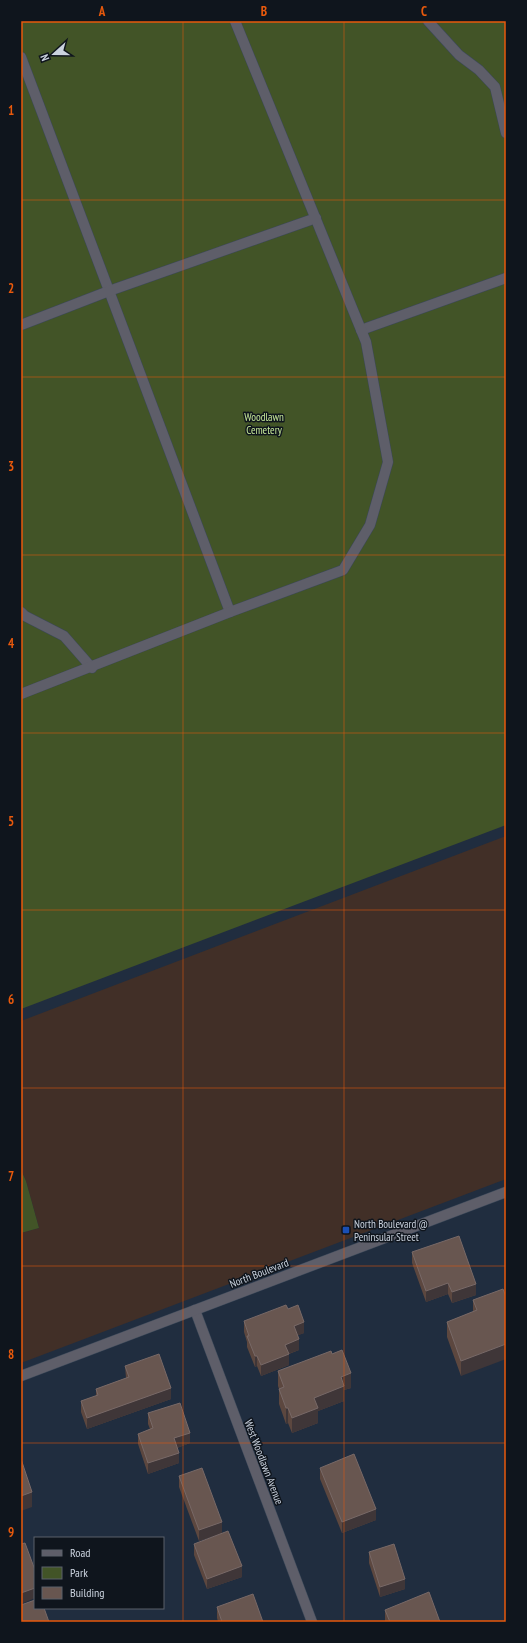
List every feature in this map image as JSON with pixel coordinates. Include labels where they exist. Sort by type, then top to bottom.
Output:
[{"type":"street","points":[[21,694],[92,668],[230,612],[343,570],[370,525],[388,462],[366,342],[235,21]]},
{"type":"street","points":[[428,21],[459,55],[479,70],[495,87],[506,133]]},
{"type":"street","points":[[21,57],[230,612]]},
{"type":"street","points":[[21,325],[109,291],[316,218]]},
{"type":"street","points":[[361,330],[506,278]]},
{"type":"street","points":[[21,612],[25,616],[64,636],[92,668]]},
{"type":"street","name":"North Boulevard","points":[[21,1376],[506,1192]]},
{"type":"street","name":"West Woodlawn Avenue","points":[[195,1310],[312,1622]]},
{"type":"shaded area","points":[[506,836],[506,1179],[21,1363],[21,1233],[39,1228],[26,1181],[21,1170],[21,1021]]},
{"type":"green space","name":"Woodlawn Cemetery","points":[[21,21],[506,21],[506,825],[21,1009]]},
{"type":"green space","points":[[21,1170],[26,1181],[39,1228],[21,1233]]},
{"type":"building","points":[[459,1236],[476,1284],[452,1292],[448,1283],[426,1291],[412,1252]]},
{"type":"building","points":[[503,1289],[506,1297],[506,1344],[461,1361],[447,1322],[477,1310],[473,1300]]},
{"type":"building","points":[[286,1305],[288,1309],[298,1305],[304,1322],[294,1326],[299,1339],[285,1345],[289,1354],[261,1365],[257,1356],[255,1356],[247,1336],[249,1336],[244,1321]]},
{"type":"building","points":[[342,1350],[351,1373],[341,1377],[344,1386],[314,1398],[318,1408],[292,1418],[288,1408],[286,1408],[279,1389],[284,1387],[278,1371],[331,1351],[332,1354]]},
{"type":"building","points":[[159,1354],[171,1388],[87,1418],[81,1401],[98,1395],[96,1389],[129,1377],[125,1366]]},
{"type":"building","points":[[180,1403],[190,1433],[174,1438],[179,1453],[148,1463],[138,1434],[153,1428],[148,1413]]},
{"type":"building","points":[[354,1454],[376,1509],[342,1522],[320,1468]]},
{"type":"building","points":[[21,1459],[32,1492],[21,1496]]},
{"type":"building","points":[[202,1468],[222,1522],[199,1530],[179,1476]]},
{"type":"building","points":[[228,1531],[242,1566],[207,1579],[194,1544]]},
{"type":"building","points":[[25,1543],[34,1567],[34,1588],[21,1593],[21,1544]]},
{"type":"building","points":[[394,1544],[405,1579],[380,1587],[369,1552]]},
{"type":"building","points":[[429,1592],[440,1622],[390,1622],[385,1610]]},
{"type":"building","points":[[253,1594],[263,1622],[222,1622],[217,1607]]},
{"type":"building","points":[[34,1600],[34,1609],[44,1609],[49,1622],[21,1622],[21,1605]]},
{"type":"place","name":"North Boulevard @ Peninsular Street","points":[[346,1230]]}]
